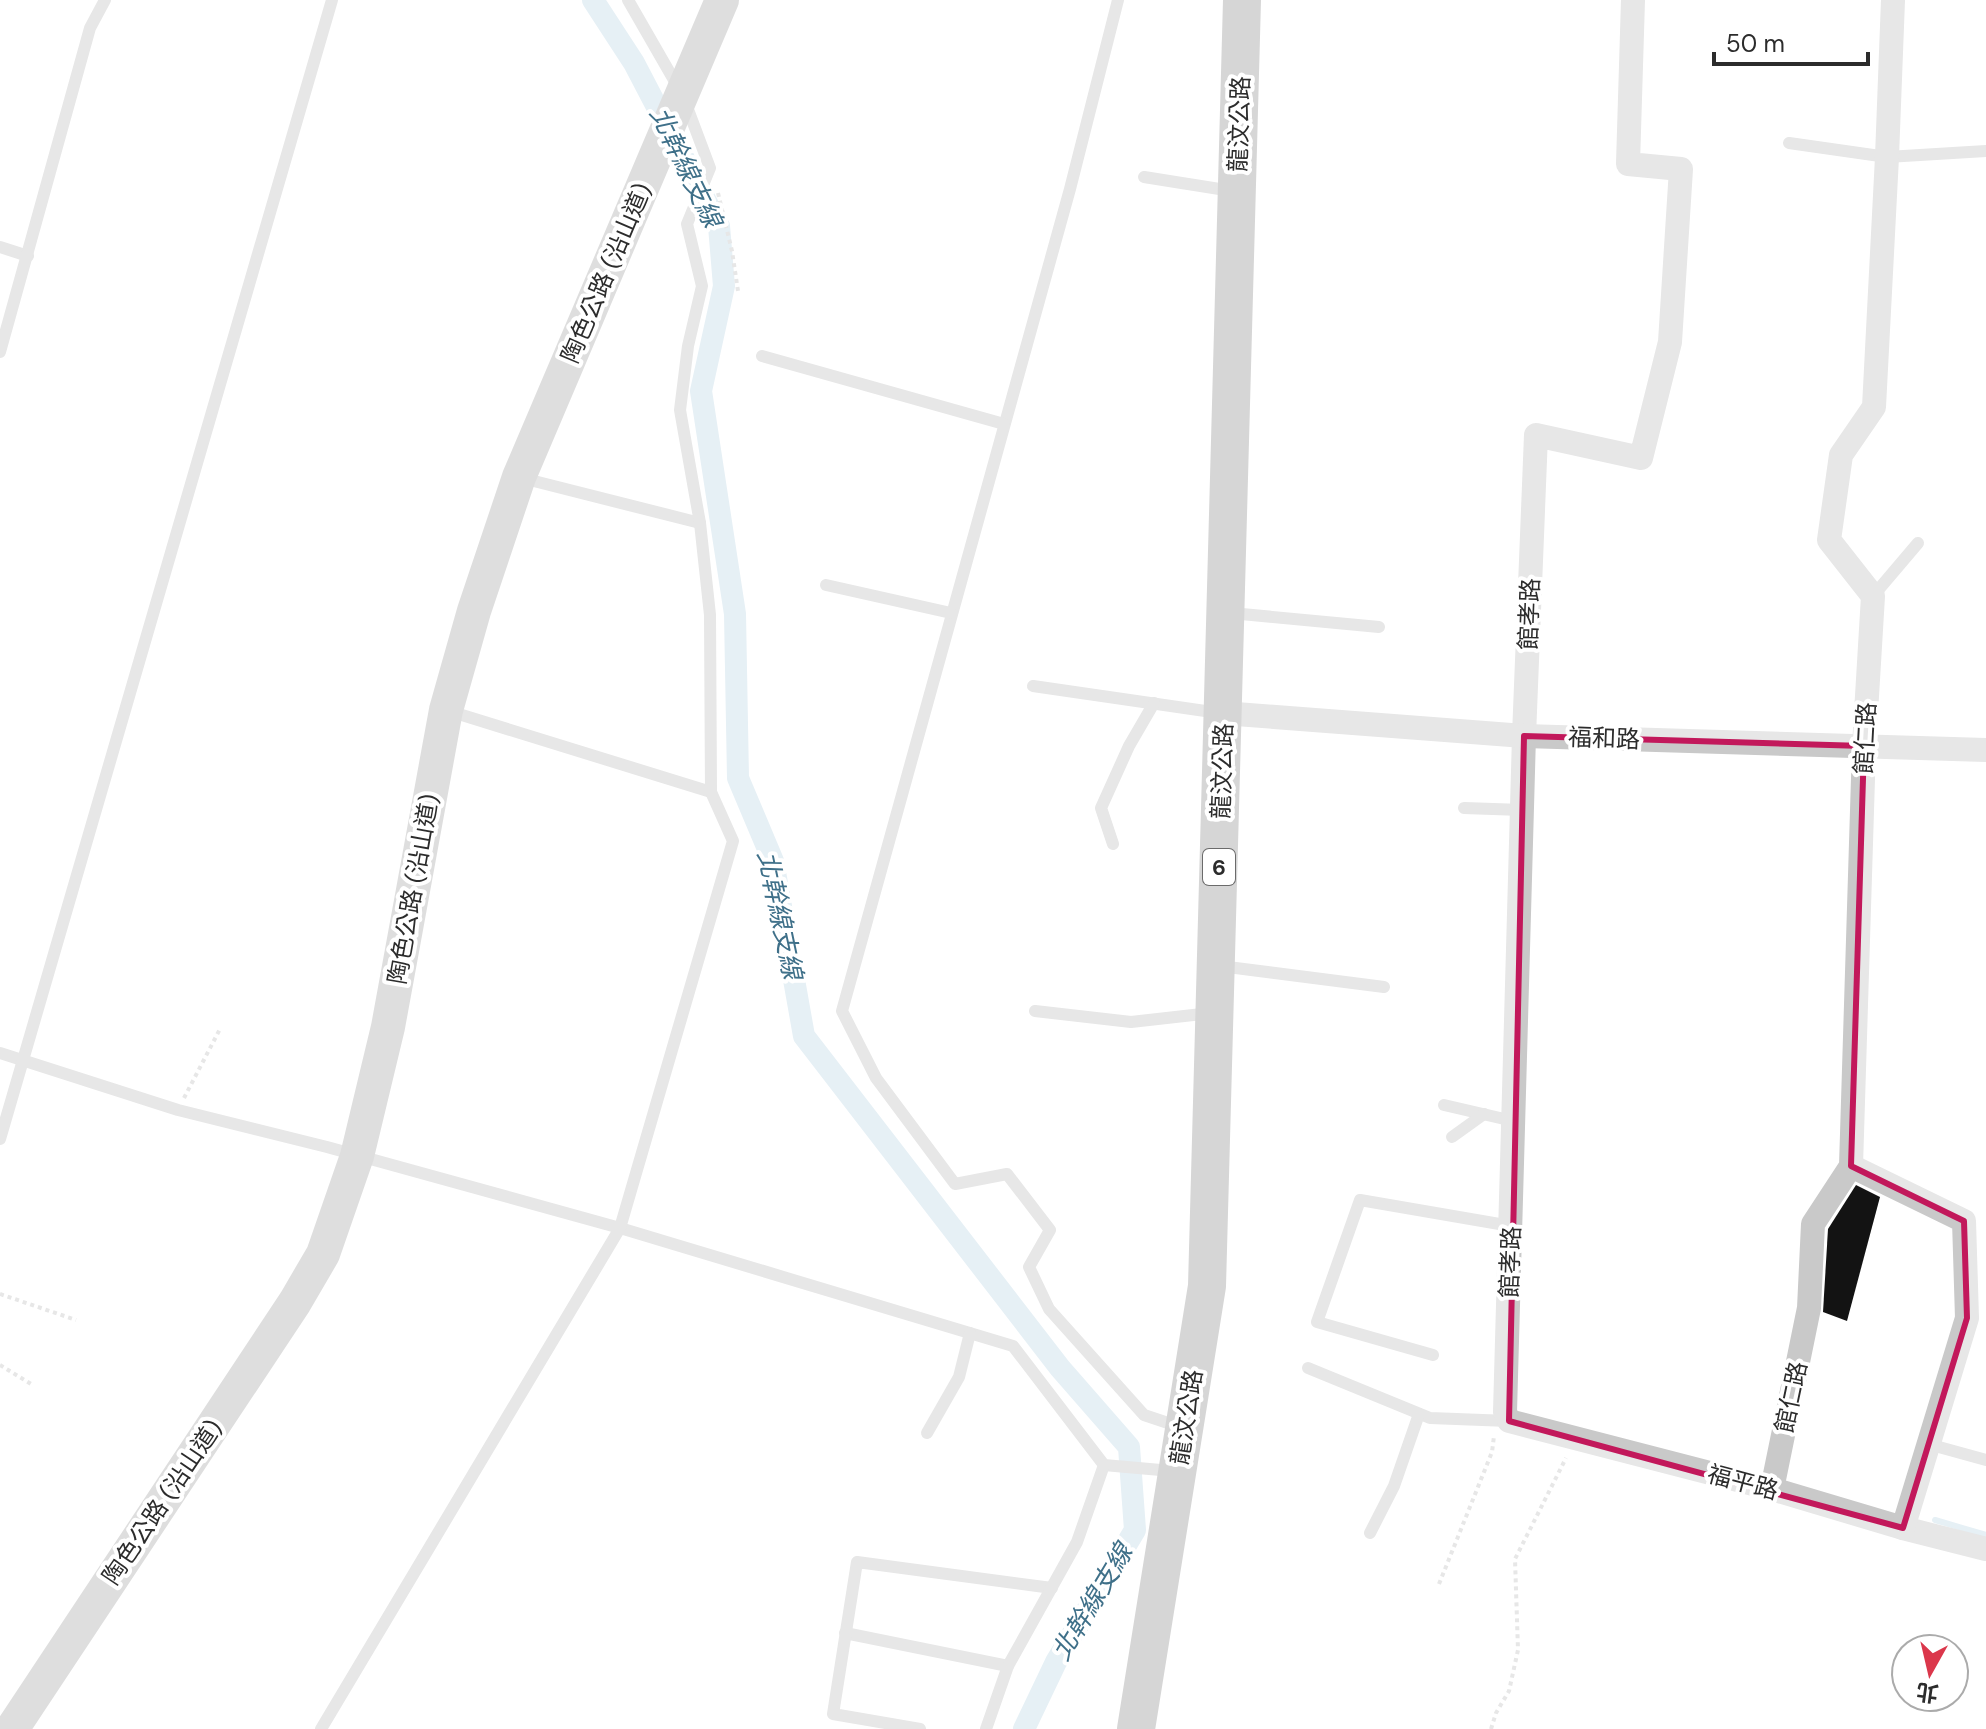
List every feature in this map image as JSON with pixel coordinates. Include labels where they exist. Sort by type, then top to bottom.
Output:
[{"type":"main road","name":"陶色公路 (沿山道)","points":[[12,1729],[295,1302],[323,1254],[357,1156],[388,1027],[446,710],[474,611],[519,477],[722,0]]},
{"type":"main road","name":"龍汶公路","points":[[1136,1729],[1207,1286],[1242,0]]},
{"type":"street","name":"館孝路","points":[[1504,1418],[1536,435],[1641,458],[1670,342],[1681,169],[1628,164],[1633,0]]},
{"type":"street","points":[[1873,596],[1829,540],[1841,455],[1874,407],[1893,0]]},
{"type":"street","name":"館仁路","points":[[1772,1489],[1809,1308],[1813,1224],[1851,1166],[1864,746],[1873,596]]},
{"type":"street","name":"福和路","points":[[1223,713],[1524,736],[1986,750]]},
{"type":"street","points":[[1851,1166],[1964,1221],[1967,1318],[1903,1528]]},
{"type":"street","name":"福平路","points":[[1504,1418],[1986,1549]]},
{"type":"lane","points":[[0,352],[90,28],[105,0]]},
{"type":"lane","points":[[0,1139],[332,0]]},
{"type":"lane","points":[[321,1729],[620,1228],[733,841],[711,792],[710,615],[700,523],[680,410],[688,346],[702,286],[687,224],[709,170],[682,94],[628,0]]},
{"type":"lane","points":[[1118,0],[1070,189],[842,1011],[876,1078],[955,1184],[1007,1174],[1050,1230],[1029,1267],[1049,1309],[1144,1415],[1184,1429]]},
{"type":"lane","points":[[1789,143],[1887,157],[1986,151]]},
{"type":"lane","points":[[1144,177],[1237,191]]},
{"type":"lane","points":[[0,247],[28,256]]},
{"type":"lane","points":[[762,356],[1004,424]]},
{"type":"lane","points":[[519,477],[700,523]]},
{"type":"lane","points":[[1873,596],[1918,543]]},
{"type":"lane","points":[[826,585],[951,613]]},
{"type":"lane","points":[[1226,613],[1379,627]]},
{"type":"lane","points":[[1033,686],[1223,713]]},
{"type":"lane","points":[[1113,844],[1101,808],[1129,746],[1154,703]]},
{"type":"lane","points":[[446,710],[711,792]]},
{"type":"lane","points":[[1464,808],[1522,810]]},
{"type":"lane","points":[[1216,965],[1384,987]]},
{"type":"lane","points":[[1035,1011],[1131,1022],[1214,1013]]},
{"type":"lane","points":[[0,1053],[178,1110],[620,1228],[1013,1346],[1104,1465],[1178,1471]]},
{"type":"lane","points":[[1444,1105],[1513,1121]]},
{"type":"lane","points":[[1452,1137],[1484,1114]]},
{"type":"lane","points":[[1433,1355],[1317,1322],[1360,1200],[1511,1226]]},
{"type":"lane","points":[[927,1433],[959,1377],[970,1333]]},
{"type":"lane","points":[[1308,1368],[1430,1418],[1504,1418]]},
{"type":"lane","points":[[1370,1533],[1394,1486],[1419,1414]]},
{"type":"lane","points":[[1928,1444],[1986,1460]]},
{"type":"lane","points":[[986,1729],[1008,1666],[1077,1542],[1104,1465]]},
{"type":"lane","points":[[920,1729],[833,1714],[857,1562],[1052,1588]]},
{"type":"lane","points":[[845,1633],[1008,1666]]},
{"type":"path","points":[[709,170],[724,214],[738,291]]},
{"type":"path","points":[[178,1110],[220,1029]]},
{"type":"path","points":[[0,1294],[76,1320]]},
{"type":"path","points":[[0,1365],[31,1384]]},
{"type":"path","points":[[1439,1584],[1504,1418]]},
{"type":"path","points":[[1491,1729],[1509,1691],[1518,1650],[1515,1559],[1576,1438]]},
{"type":"highlighted area","points":[[1524,736],[1864,746],[1851,1166],[1964,1221],[1967,1318],[1903,1528],[1509,1421]]},
{"type":"building","points":[[1856,1185],[1880,1197],[1847,1321],[1823,1312],[1828,1229]]},
{"type":"waterway","name":"北幹線支線","points":[[593,0],[634,63],[719,226],[724,286],[701,391],[735,614],[738,778],[773,861],[804,1036],[1060,1368],[1129,1447],[1135,1530],[1056,1662],[1024,1729]]},
{"type":"waterway","points":[[1935,1520],[1986,1535]]}]
